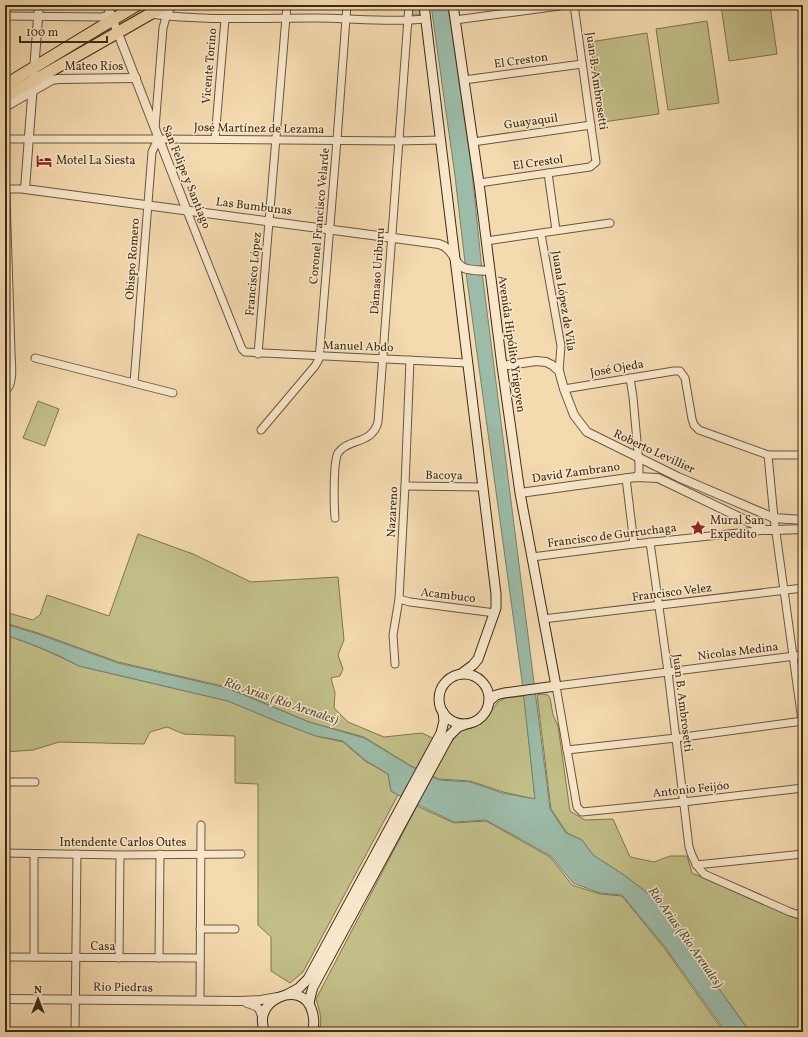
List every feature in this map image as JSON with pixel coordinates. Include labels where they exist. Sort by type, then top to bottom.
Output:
[{"type":"highway","points":[[5,86],[112,17],[137,5]]},
{"type":"highway","points":[[5,97],[168,5]]},
{"type":"main road","points":[[424,5],[496,594],[495,613],[476,662],[461,674]]},
{"type":"main road","name":"Avenida Hipólito Yrigoyen","points":[[453,5],[479,183],[486,241],[487,271],[520,493],[556,686]]},
{"type":"main road","points":[[265,1032],[263,1022],[266,1008],[269,1003],[278,997],[299,988],[308,979],[445,735],[458,727],[482,717],[488,707],[488,690],[477,678],[467,674],[461,674],[454,676],[443,685],[439,699],[443,712],[445,735]]},
{"type":"main road","points":[[485,686],[490,689],[508,692]]},
{"type":"main road","points":[[489,701],[496,696],[508,692],[556,686]]},
{"type":"main road","points":[[443,712],[453,721],[466,724]]},
{"type":"main road","points":[[312,1032],[314,1020],[310,1003],[310,994],[398,820]]},
{"type":"main road","points":[[288,994],[301,997],[310,1003]]},
{"type":"street","points":[[25,189],[39,5]]},
{"type":"street","name":"San Felipe y Santiago","points":[[107,5],[119,33],[158,139],[242,349],[249,353]]},
{"type":"street","points":[[155,130],[163,28],[166,16],[172,5]]},
{"type":"street","name":"Francisco López","points":[[258,354],[270,221],[286,5]]},
{"type":"street","name":"Coronel Francisco Velarde","points":[[319,356],[338,140],[346,5]]},
{"type":"street","name":"Dámaso Uriburu","points":[[335,518],[334,499],[337,456],[343,448],[372,434],[377,427],[379,415],[409,5]]},
{"type":"street","points":[[455,20],[567,5]]},
{"type":"street","name":"Juan B. Ambrosetti","points":[[574,5],[597,160]]},
{"type":"street","points":[[150,14],[225,19],[346,19],[408,21],[425,19]]},
{"type":"street","points":[[5,16],[112,17]]},
{"type":"street","name":"Vicente Torino","points":[[215,139],[225,19]]},
{"type":"street","name":"El Creston","points":[[464,80],[582,64]]},
{"type":"street","points":[[5,81],[34,68]]},
{"type":"street","name":"Mateo Ríos","points":[[5,107],[32,93],[52,80],[136,78]]},
{"type":"street","name":"Guayaquil","points":[[473,142],[591,125]]},
{"type":"street","name":"José Martínez de Lezama","points":[[5,139],[215,139],[399,142],[441,140]]},
{"type":"street","name":"Obispo Romero","points":[[134,383],[152,152],[158,139]]},
{"type":"street","name":"El Crestol","points":[[479,183],[590,167],[595,164],[597,160]]},
{"type":"street","points":[[5,166],[8,352],[11,382],[5,391]]},
{"type":"street","points":[[548,173],[556,230]]},
{"type":"street","name":"Las Bumbunas","points":[[5,189],[25,189],[439,244],[450,249],[457,262],[464,268]]},
{"type":"street","points":[[486,241],[610,223]]},
{"type":"street","name":"Juana López de Vila","points":[[541,234],[561,346],[559,371]]},
{"type":"street","points":[[457,279],[458,272],[464,268],[487,271]]},
{"type":"street","name":"Manuel Abdo","points":[[249,353],[467,363]]},
{"type":"street","points":[[261,430],[315,366],[319,356]]},
{"type":"street","points":[[34,358],[173,393]]},
{"type":"street","name":"Nazareno","points":[[395,664],[393,635],[399,599],[410,360]]},
{"type":"street","points":[[502,366],[541,361],[552,365],[559,371]]},
{"type":"street","name":"José Ojeda","points":[[564,389],[674,370],[680,372],[685,378],[692,419],[699,430],[768,455]]},
{"type":"street","name":"Roberto Levillier","points":[[559,371],[574,415],[587,432],[678,477],[774,518],[803,520]]},
{"type":"street","points":[[630,378],[640,469],[636,477]]},
{"type":"street","points":[[556,686],[567,750],[803,724],[775,530],[768,455],[803,455]]},
{"type":"street","points":[[626,478],[634,544]]},
{"type":"street","name":"David Zambrano","points":[[520,493],[626,478],[658,478]]},
{"type":"street","name":"Roberto Levillier","points":[[658,478],[766,530]]},
{"type":"street","name":"Bacoya","points":[[405,486],[482,487]]},
{"type":"street","points":[[766,530],[803,529]]},
{"type":"street","name":"Francisco de Gurruchaga","points":[[532,557],[650,542],[766,530]]},
{"type":"street","name":"Juan B. Ambrosetti","points":[[650,542],[668,672],[689,847],[696,865]]},
{"type":"street","name":"Francisco Velez","points":[[543,619],[803,588]]},
{"type":"street","name":"Acambuco","points":[[399,599],[410,602],[495,613]]},
{"type":"street","name":"Nicolas Medina","points":[[556,686],[803,655]]},
{"type":"street","name":"Antonio Feijóo","points":[[567,750],[578,808],[582,812],[803,788]]},
{"type":"street","points":[[5,782],[35,782]]},
{"type":"street","points":[[200,1000],[201,825]]},
{"type":"street","name":"Intendente Carlos Outes","points":[[5,853],[120,855],[241,854]]},
{"type":"street","points":[[34,854],[34,957]]},
{"type":"street","points":[[75,1032],[76,854]]},
{"type":"street","points":[[159,958],[160,854]]},
{"type":"street","points":[[696,865],[803,854]]},
{"type":"street","points":[[119,958],[120,855]]},
{"type":"street","points":[[696,865],[704,874],[790,912],[803,916]]},
{"type":"street","points":[[200,929],[235,929]]},
{"type":"street","name":"Casa","points":[[5,957],[200,958]]},
{"type":"street","name":"Río Piedras","points":[[5,999],[240,1001],[261,1000],[278,997]]},
{"type":"street","points":[[240,1001],[257,1006],[263,1022]]},
{"type":"shaded area","points":[[142,5],[160,5],[120,27],[117,20]]},
{"type":"shaded area","points":[[414,5],[420,5],[421,15],[412,15]]},
{"type":"shaded area","points":[[431,5],[447,5],[450,20],[472,172],[483,280],[550,809],[566,833],[582,840],[593,855],[624,875],[663,905],[699,961],[750,1032],[726,1032],[665,947],[622,895],[600,893],[573,883],[551,856],[486,820],[454,822],[398,795],[391,791],[388,774],[365,760],[343,741],[316,736],[228,701],[79,666],[24,641],[5,635],[5,624],[38,634],[118,663],[227,688],[309,722],[364,738],[412,767],[439,780],[470,782],[502,793],[535,799],[522,681]]},
{"type":"shaded area","points":[[721,5],[770,5],[777,54],[729,61]]},
{"type":"shaded area","points":[[707,21],[719,103],[668,110],[656,29]]},
{"type":"shaded area","points":[[110,27],[111,31],[39,72],[39,70]]},
{"type":"shaded area","points":[[647,33],[659,114],[603,122],[590,42]]},
{"type":"shaded area","points":[[38,401],[59,409],[45,446],[23,438]]},
{"type":"shaded area","points":[[138,534],[193,554],[251,582],[338,577],[344,640],[338,655],[343,669],[340,676],[331,678],[335,693],[334,708],[348,722],[384,737],[422,733],[449,746],[461,730],[481,724],[498,702],[505,698],[524,696],[535,799],[503,792],[470,781],[439,779],[411,766],[364,737],[309,722],[227,687],[118,662],[38,633],[5,623],[5,612],[33,620],[40,615],[47,595],[109,616]]},
{"type":"shaded area","points":[[5,635],[42,649],[79,666],[228,701],[316,736],[343,742],[365,761],[388,774],[391,791],[398,795],[303,972],[290,983],[271,971],[271,937],[258,925],[258,784],[235,783],[235,736],[184,734],[167,727],[150,732],[144,744],[59,742],[33,750],[5,752]]},
{"type":"shaded area","points":[[537,695],[548,695],[550,698],[553,715],[558,726],[570,811],[585,820],[613,819],[630,857],[654,862],[670,856],[687,856],[692,873],[803,921],[803,1032],[750,1032],[699,961],[663,905],[624,875],[593,855],[582,840],[567,833],[551,809]]},
{"type":"shaded area","points":[[417,806],[454,823],[486,821],[550,857],[572,885],[600,894],[622,896],[665,949],[724,1032],[318,1032],[321,1020],[316,999]]},
{"type":"place","name":"Motel La Siesta","points":[[44,161]]},
{"type":"place","name":"Mural San Expedito","points":[[698,528]]},
{"type":"water label","name":"Río Arias (Río Arenales)","points":[[281,702]]},
{"type":"water label","name":"Río Arias (Río Arenales)","points":[[685,938]]}]
